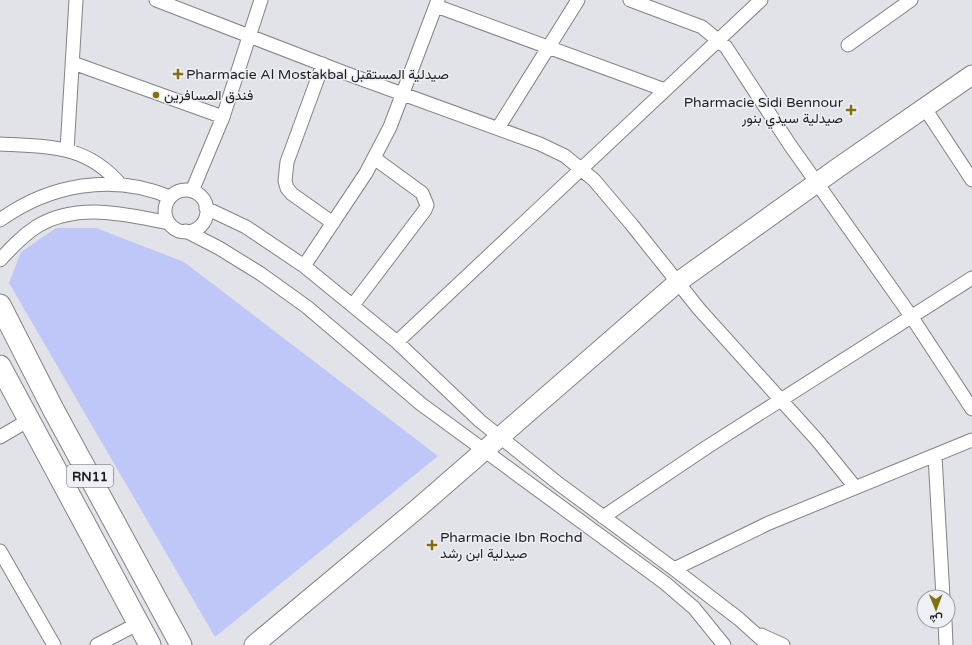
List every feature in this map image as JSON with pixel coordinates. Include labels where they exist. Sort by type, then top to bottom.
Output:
[{"type":"main road","points":[[254,645],[485,450],[678,282],[816,183],[972,75]]},
{"type":"main road","name":"RN11","points":[[0,305],[53,409],[181,645]]},
{"type":"main road","name":"RN11","points":[[0,366],[150,645]]},
{"type":"street","points":[[67,150],[76,0]]},
{"type":"street","points":[[156,0],[402,94],[540,144],[565,156],[581,168],[611,200],[678,282],[855,487]]},
{"type":"street","points":[[192,191],[223,117],[261,0]]},
{"type":"street","points":[[498,128],[578,0]]},
{"type":"street","points":[[630,0],[656,4],[702,27],[719,40],[816,183],[911,316],[972,409]]},
{"type":"street","points":[[397,342],[761,0]]},
{"type":"street","points":[[848,45],[911,0]]},
{"type":"street","points":[[304,266],[374,158],[390,127],[437,3],[547,48],[665,90]]},
{"type":"street","points":[[73,63],[223,117]]},
{"type":"street","points":[[323,64],[287,162],[285,181],[287,188],[292,194],[333,223]]},
{"type":"street","points":[[924,107],[972,180]]},
{"type":"street","points":[[0,144],[67,150],[92,160],[107,169],[120,184]]},
{"type":"street","points":[[353,305],[425,210],[427,205],[422,193],[374,158]]},
{"type":"street","points":[[0,220],[27,204],[56,192],[98,184],[120,184],[153,190],[170,197]]},
{"type":"street","points":[[186,231],[193,230],[204,221],[206,208],[202,197],[192,191],[180,191],[170,197],[165,210],[169,223],[174,228],[186,231],[219,248],[261,274],[307,308],[421,404],[665,583],[694,608],[724,645]]},
{"type":"street","points":[[206,208],[246,227],[304,266],[397,342],[442,386],[500,437],[603,517],[674,569],[752,630],[768,645]]},
{"type":"street","points":[[0,260],[22,237],[37,226],[51,219],[68,214],[108,213],[137,216],[169,223]]},
{"type":"street","points":[[603,517],[780,400],[972,278]]},
{"type":"street","points":[[0,437],[29,420]]},
{"type":"street","points":[[674,569],[769,522],[972,440]]},
{"type":"street","points":[[934,456],[942,589]]},
{"type":"street","points":[[0,552],[54,645]]},
{"type":"street","points":[[97,645],[139,623]]},
{"type":"street","points":[[945,629],[946,645]]},
{"type":"street","points":[[752,630],[783,645]]},
{"type":"shaded area","points":[[56,228],[96,228],[184,262],[438,456],[215,637],[9,283],[21,252]]},
{"type":"place","name":"Pharmacie Al Mostakbal صيدلية المستقبل","points":[[178,74]]},
{"type":"place","name":"فندق المسافرين","points":[[156,95]]},
{"type":"place","name":"Pharmacie Sidi Bennour صيدلية سيدي بنور","points":[[851,110]]},
{"type":"place","name":"Pharmacie Ibn Rochd صيدلية ابن رشد","points":[[432,545]]}]
